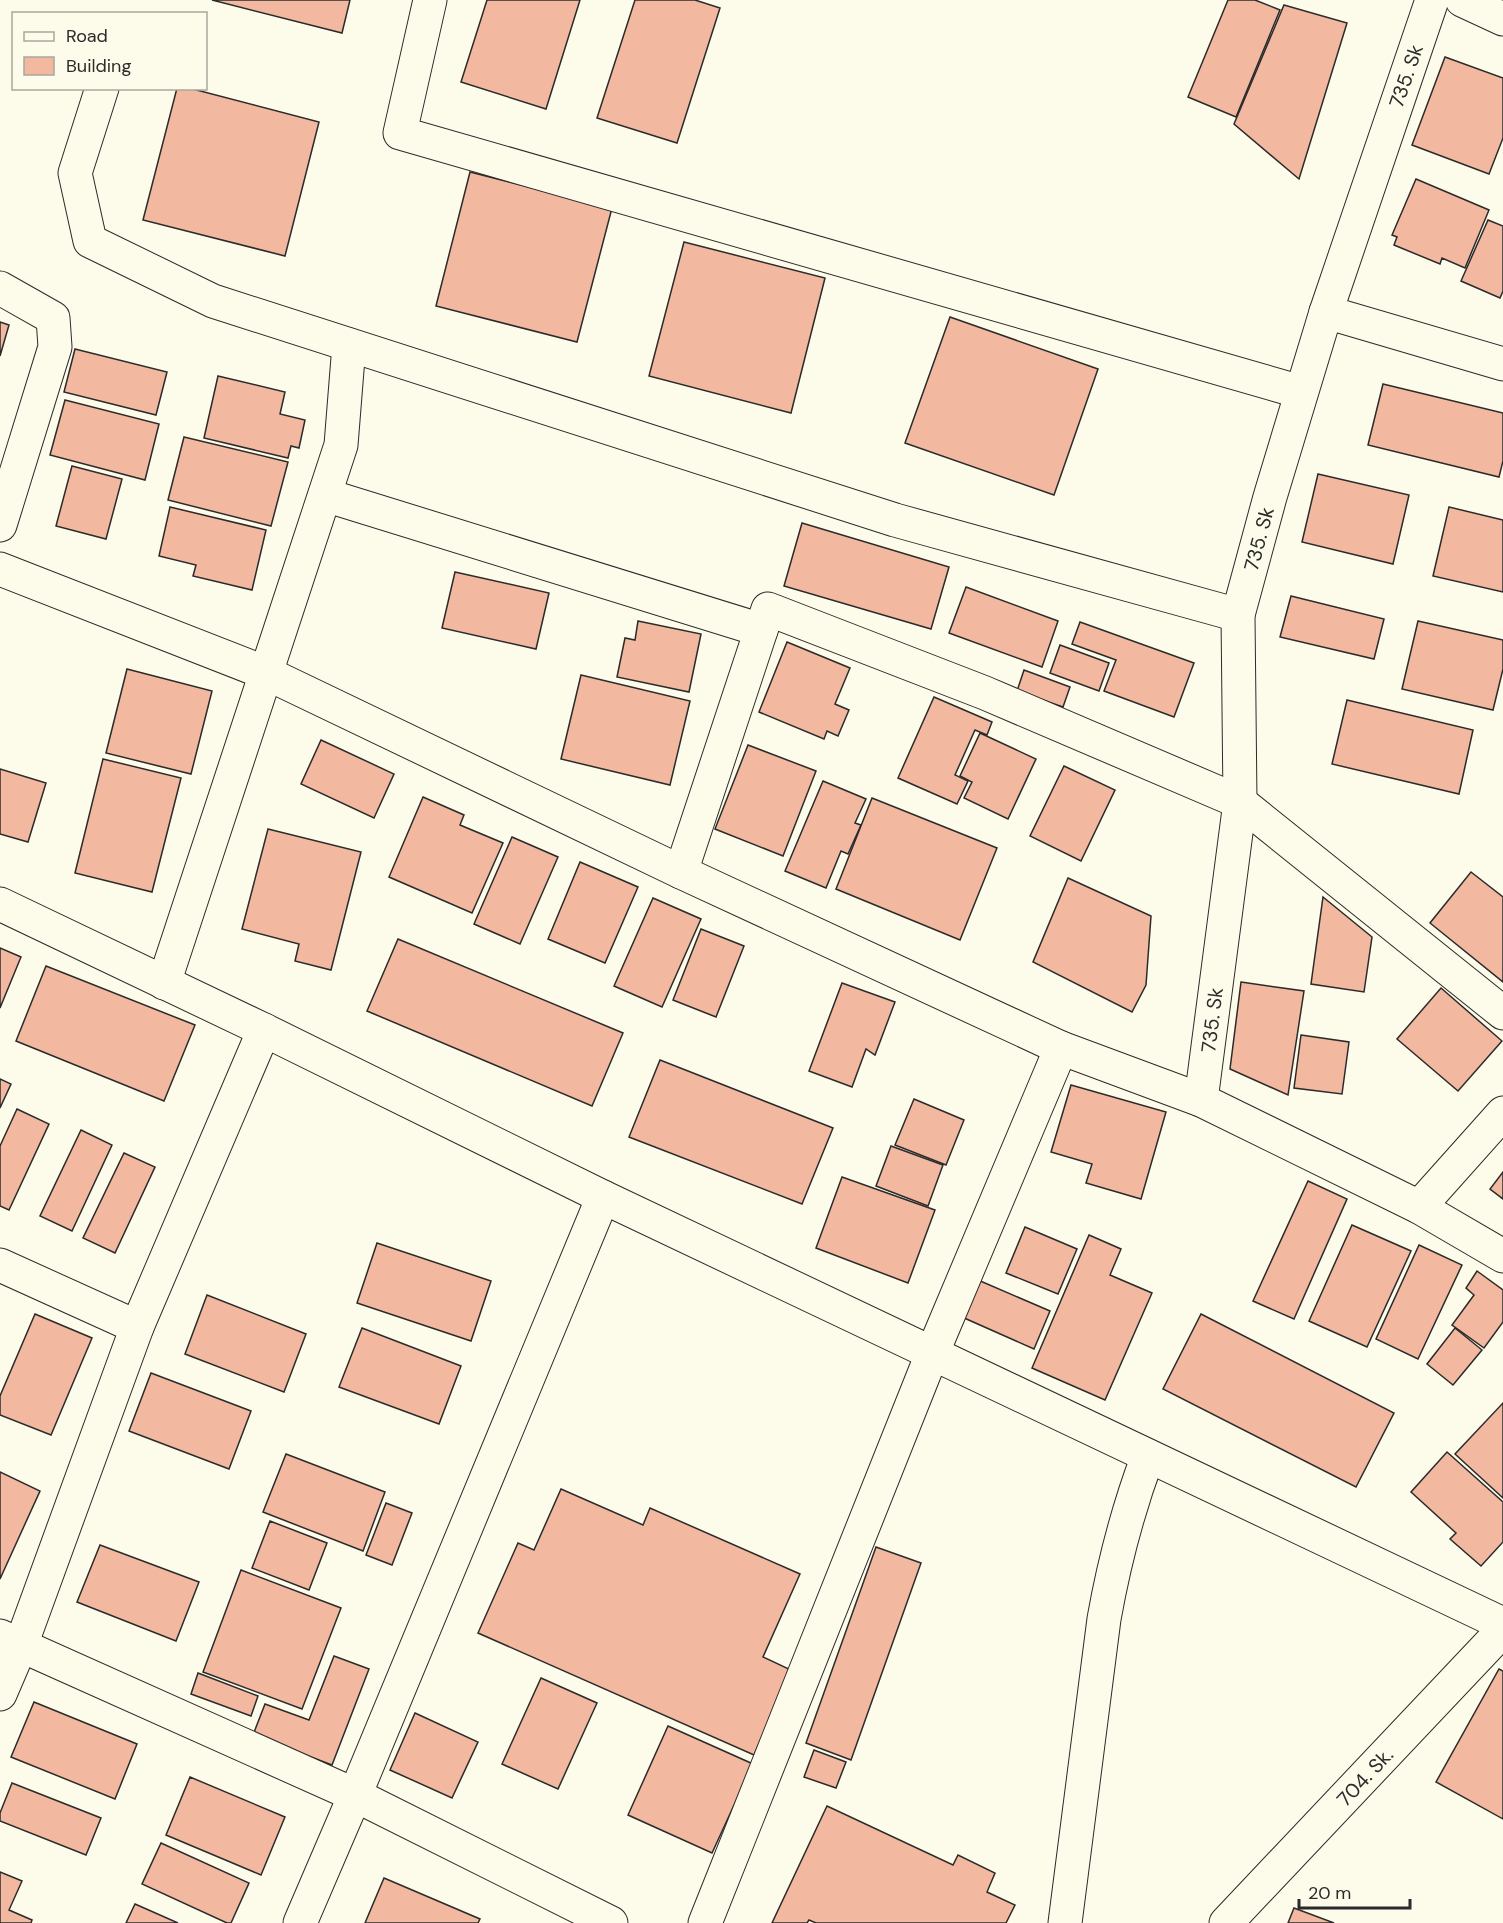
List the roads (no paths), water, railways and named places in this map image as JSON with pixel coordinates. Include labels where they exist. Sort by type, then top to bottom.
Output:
[{"type":"street","points":[[430,0],[400,133],[1301,392]]},
{"type":"street","name":"735. Sk","points":[[1201,1100],[1240,802],[1238,615],[1326,312],[1432,0]]},
{"type":"street","points":[[1462,0],[1503,19]]},
{"type":"street","points":[[101,90],[75,173],[90,241],[213,301],[895,520],[1238,615]]},
{"type":"street","points":[[0,288],[53,318],[55,347],[0,525]]},
{"type":"street","points":[[1326,312],[1503,364]]},
{"type":"street","points":[[164,982],[341,445],[349,345]]},
{"type":"street","points":[[325,495],[761,630]]},
{"type":"street","points":[[0,569],[266,673],[681,872],[1061,1047],[1201,1100],[1419,1207],[1503,1256]]},
{"type":"street","points":[[681,872],[768,609],[986,693],[1240,802],[1503,1013]]},
{"type":"street","points":[[0,904],[264,1030],[603,1197],[1503,1624]]},
{"type":"street","points":[[0,1694],[11,1641],[137,1327],[264,1030]]},
{"type":"street","points":[[705,1923],[932,1354],[1061,1047]]},
{"type":"street","points":[[1419,1207],[1503,1113]]},
{"type":"street","points":[[300,1923],[603,1197]]},
{"type":"street","points":[[0,1265],[137,1327]]},
{"type":"street","points":[[1065,1923],[1104,1619],[1112,1573],[1123,1528],[1148,1456]]},
{"type":"street","name":"704. Sk.","points":[[1226,1923],[1503,1630]]},
{"type":"street","points":[[11,1641],[355,1795],[611,1923]]}]
